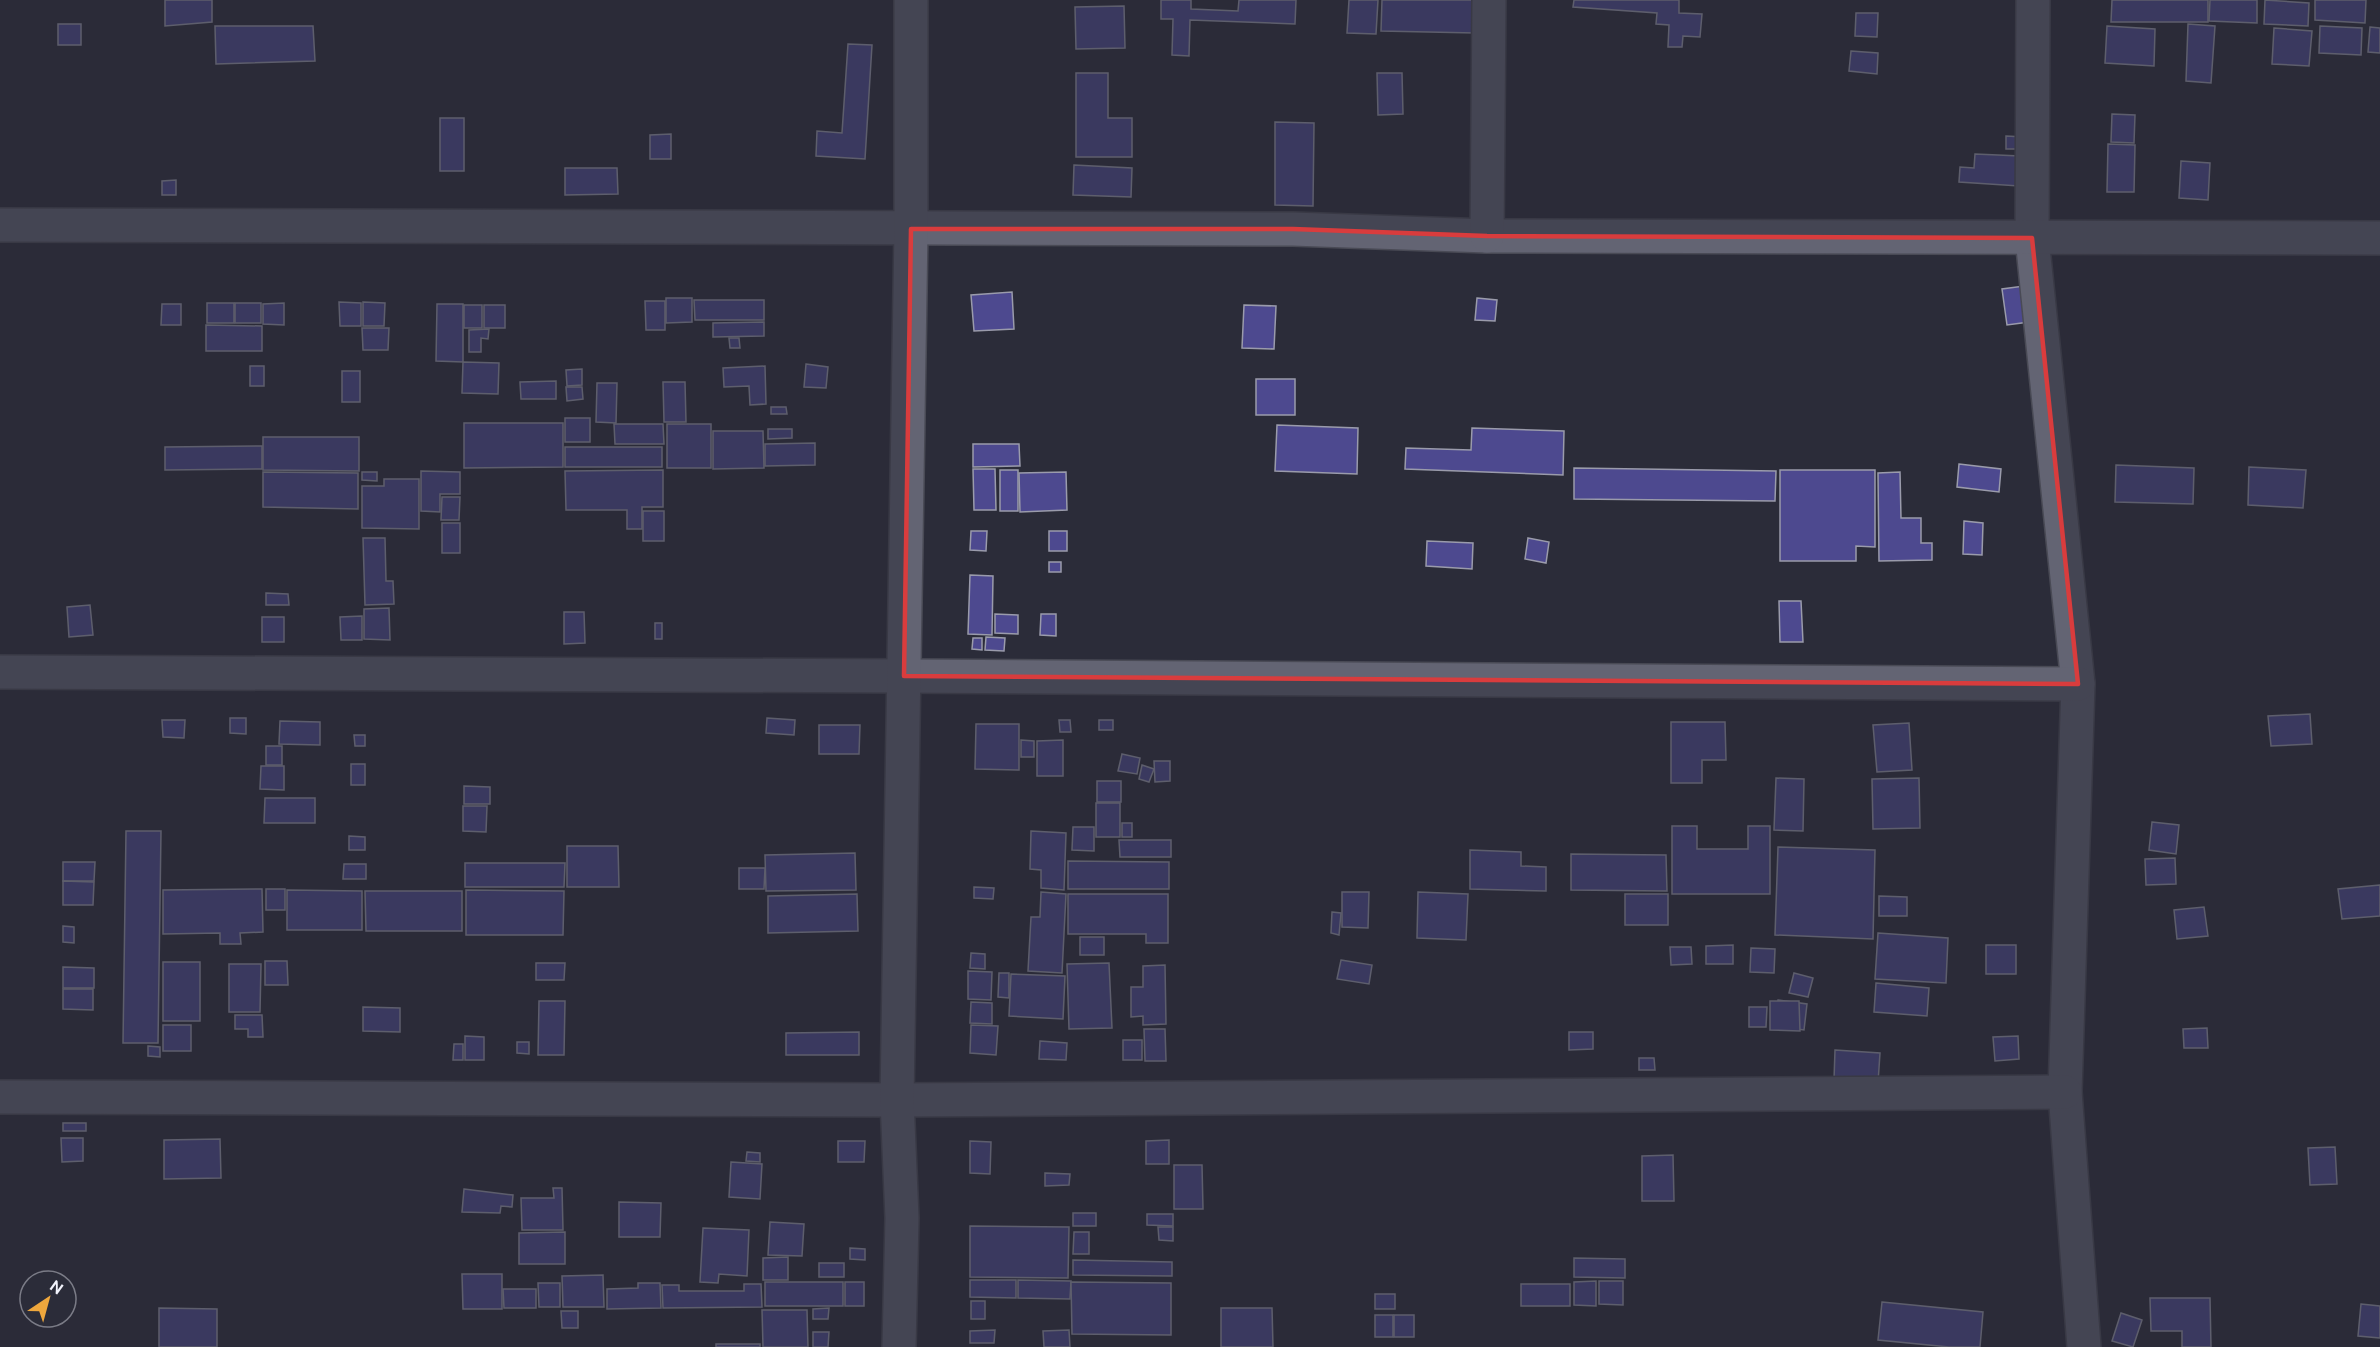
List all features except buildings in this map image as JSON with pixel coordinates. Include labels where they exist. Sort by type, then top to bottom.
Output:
[{"type":"street","points":[[899,1347],[902,1218],[897,1100],[911,229],[911,0]]},
{"type":"street","points":[[1487,236],[1489,0]]},
{"type":"street","points":[[2033,0],[2032,238],[2078,684],[2065,1092],[2084,1347]]},
{"type":"street","points":[[0,225],[911,229],[1293,228],[1487,236],[2380,238]]},
{"type":"street","points":[[0,672],[2078,684]]},
{"type":"street","points":[[0,1096],[897,1100],[2065,1092]]},
{"type":"highlighted area","points":[[911,229],[1293,229],[1487,236],[2032,238],[2078,684],[904,676]]}]
